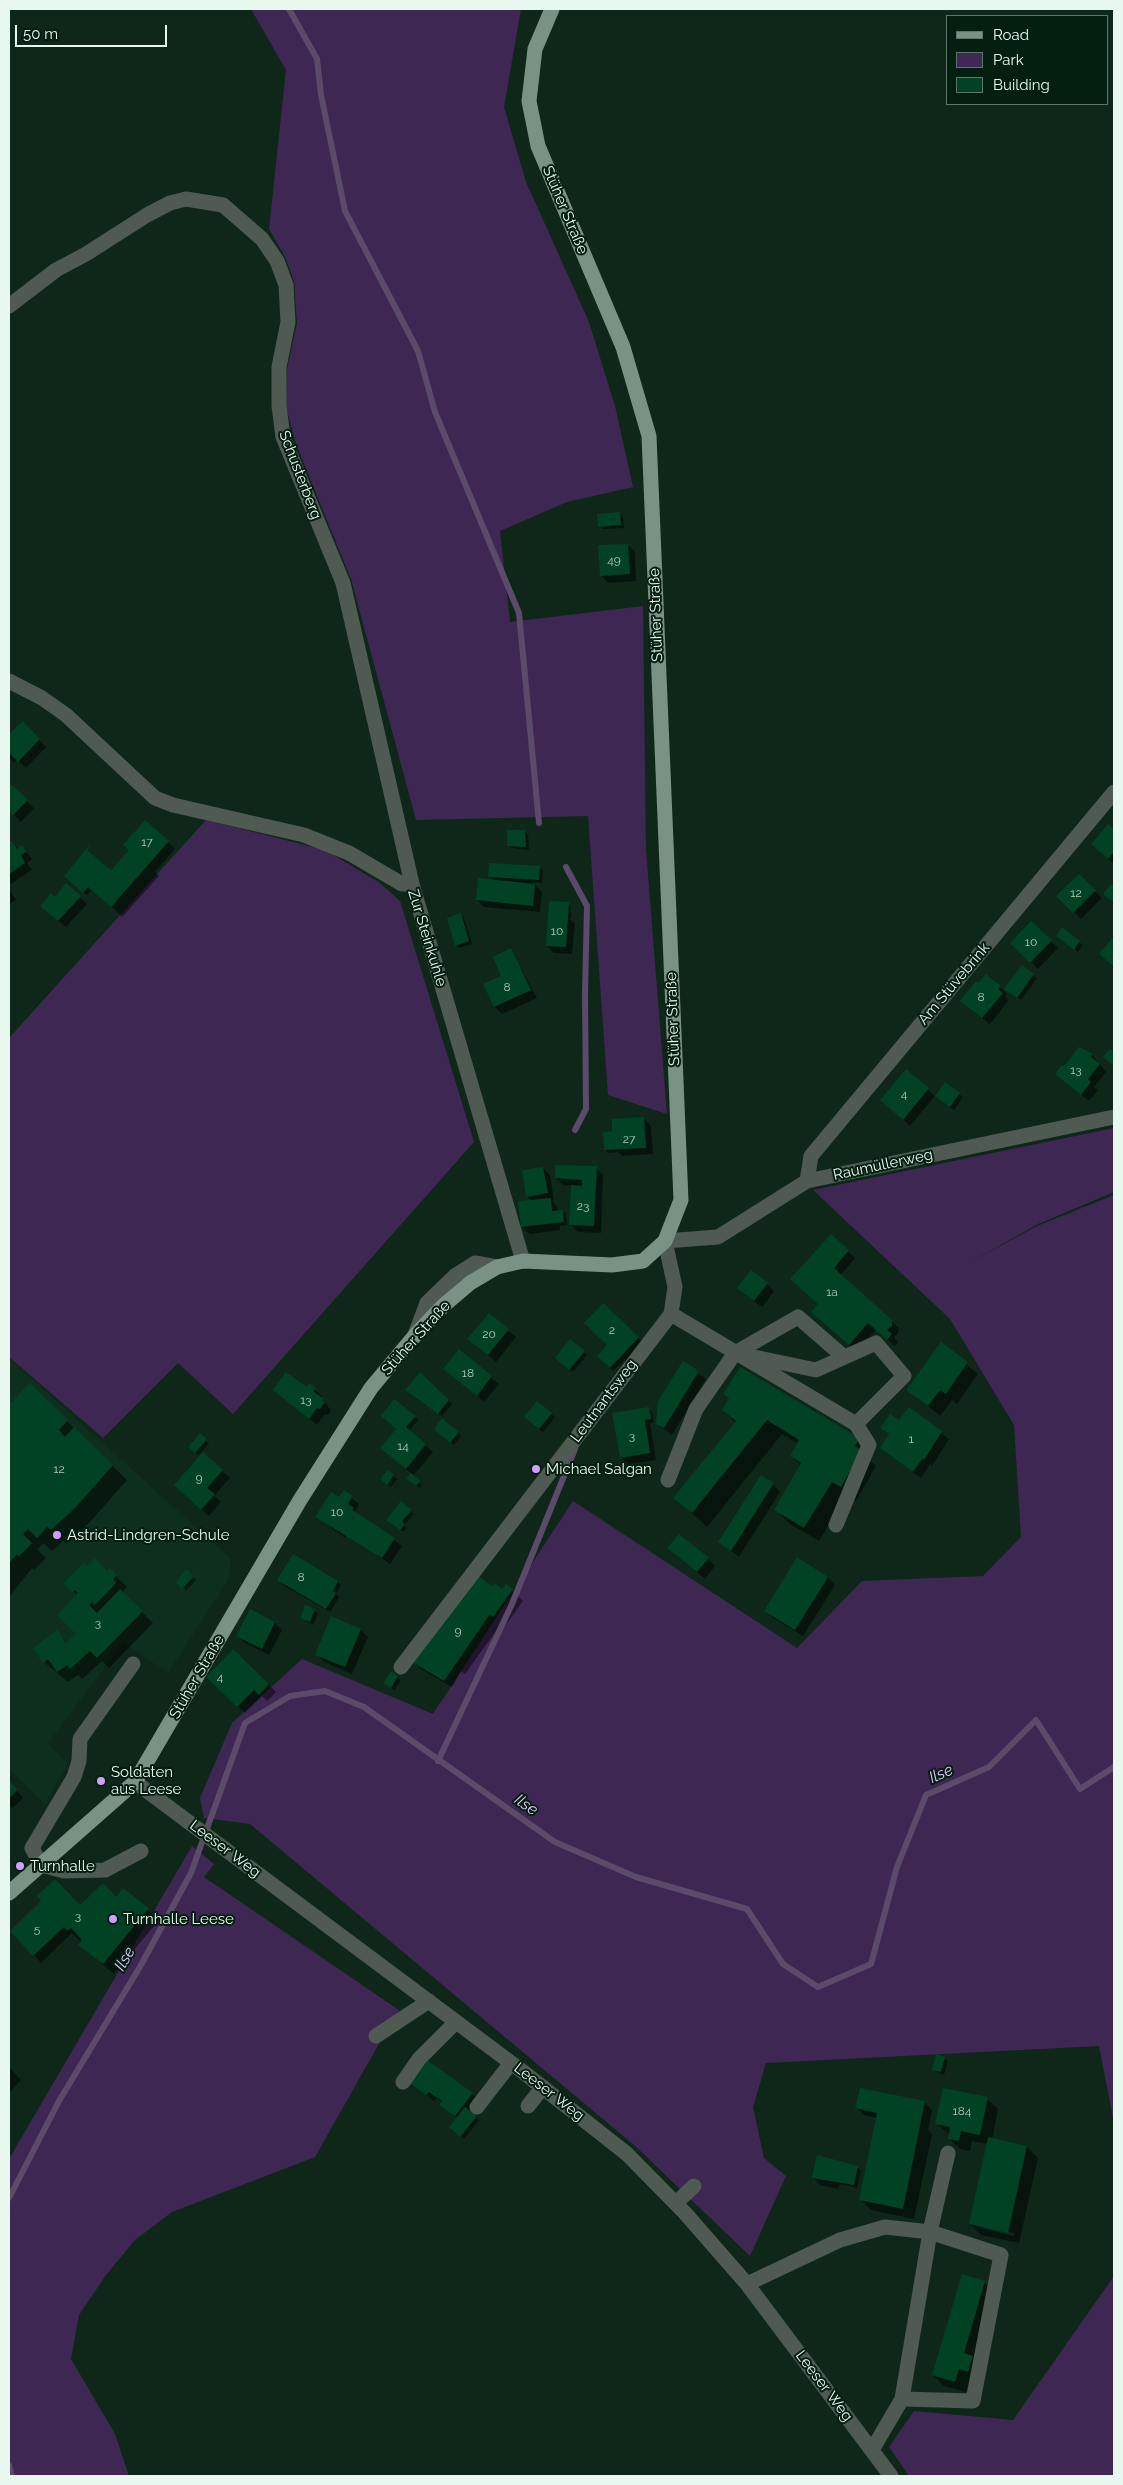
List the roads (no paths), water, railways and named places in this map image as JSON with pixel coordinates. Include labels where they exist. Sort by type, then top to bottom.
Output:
[{"type":"main road","name":"Stüher Straße","points":[[9,1893],[135,1782],[300,1500],[371,1388],[415,1335],[443,1306],[470,1283],[497,1267],[524,1261],[612,1265],[643,1261],[665,1241],[681,1200],[649,436],[623,347],[538,146],[529,101],[535,49],[552,9]]},
{"type":"street","name":"Schusterberg","points":[[9,306],[56,270],[170,203],[186,199],[223,205],[262,239],[277,261],[286,285],[288,322],[279,367],[279,406],[283,437],[344,583],[412,884]]},
{"type":"street","name":"Zur Steinkuhle","points":[[9,681],[42,698],[66,715],[156,798],[173,804],[304,835],[349,853],[402,884],[412,884],[524,1261]]},
{"type":"street","name":"Am Stüvebrink","points":[[806,1181],[811,1156],[1114,792]]},
{"type":"street","name":"Raumüllerweg","points":[[665,1241],[718,1237],[806,1181],[1114,1118]]},
{"type":"street","name":"Leutnantsweg","points":[[401,1667],[671,1314],[675,1287],[665,1241]]},
{"type":"street","points":[[671,1314],[856,1424],[869,1445],[836,1525]]},
{"type":"street","points":[[668,1480],[696,1409],[736,1353],[798,1317],[844,1357]]},
{"type":"street","points":[[736,1353],[816,1370],[876,1343],[904,1376],[856,1424]]},
{"type":"street","points":[[134,1664],[80,1739],[79,1761],[74,1777],[32,1848],[40,1865],[64,1871],[105,1870],[141,1850]]},
{"type":"street","name":"Leeser Weg","points":[[135,1782],[429,2001],[627,2154],[676,2203],[747,2284],[892,2476]]},
{"type":"street","points":[[376,2036],[429,2001]]},
{"type":"street","points":[[403,2082],[419,2059],[456,2022]]},
{"type":"street","points":[[477,2107],[511,2063]]},
{"type":"street","points":[[528,2106],[543,2088]]},
{"type":"street","points":[[872,2450],[902,2399],[930,2232],[948,2154]]},
{"type":"street","points":[[676,2203],[694,2186]]},
{"type":"street","points":[[747,2284],[840,2240],[885,2227],[930,2232],[1001,2255],[973,2402],[902,2399]]},
{"type":"waterway","points":[[289,9],[317,59],[321,95],[345,211],[418,351],[435,412],[519,613],[539,823]]},
{"type":"waterway","points":[[566,867],[587,906],[585,994],[586,1109],[575,1130]]},
{"type":"waterway","points":[[438,1761],[512,1604],[575,1449]]},
{"type":"waterway","name":"Ilse","points":[[9,2198],[59,2101],[141,1965],[191,1873],[245,1723],[290,1696],[325,1691],[364,1707],[555,1842],[636,1877],[747,1909],[783,1964],[818,1987],[871,1964],[897,1867],[926,1795],[989,1767],[1036,1720],[1080,1789],[1114,1767]]},
{"type":"waterway","name":"Ilse","points":[[9,2465],[12,2476]]},
{"type":"place","name":"Michael Salgan","points":[[536,1469]]},
{"type":"place","name":"Astrid-Lindgren-Schule","points":[[57,1535]]},
{"type":"place","name":"Soldaten aus Leese","points":[[101,1781]]},
{"type":"place","name":"Turnhalle","points":[[20,1866]]},
{"type":"place","name":"Turnhalle Leese","points":[[113,1919]]}]
